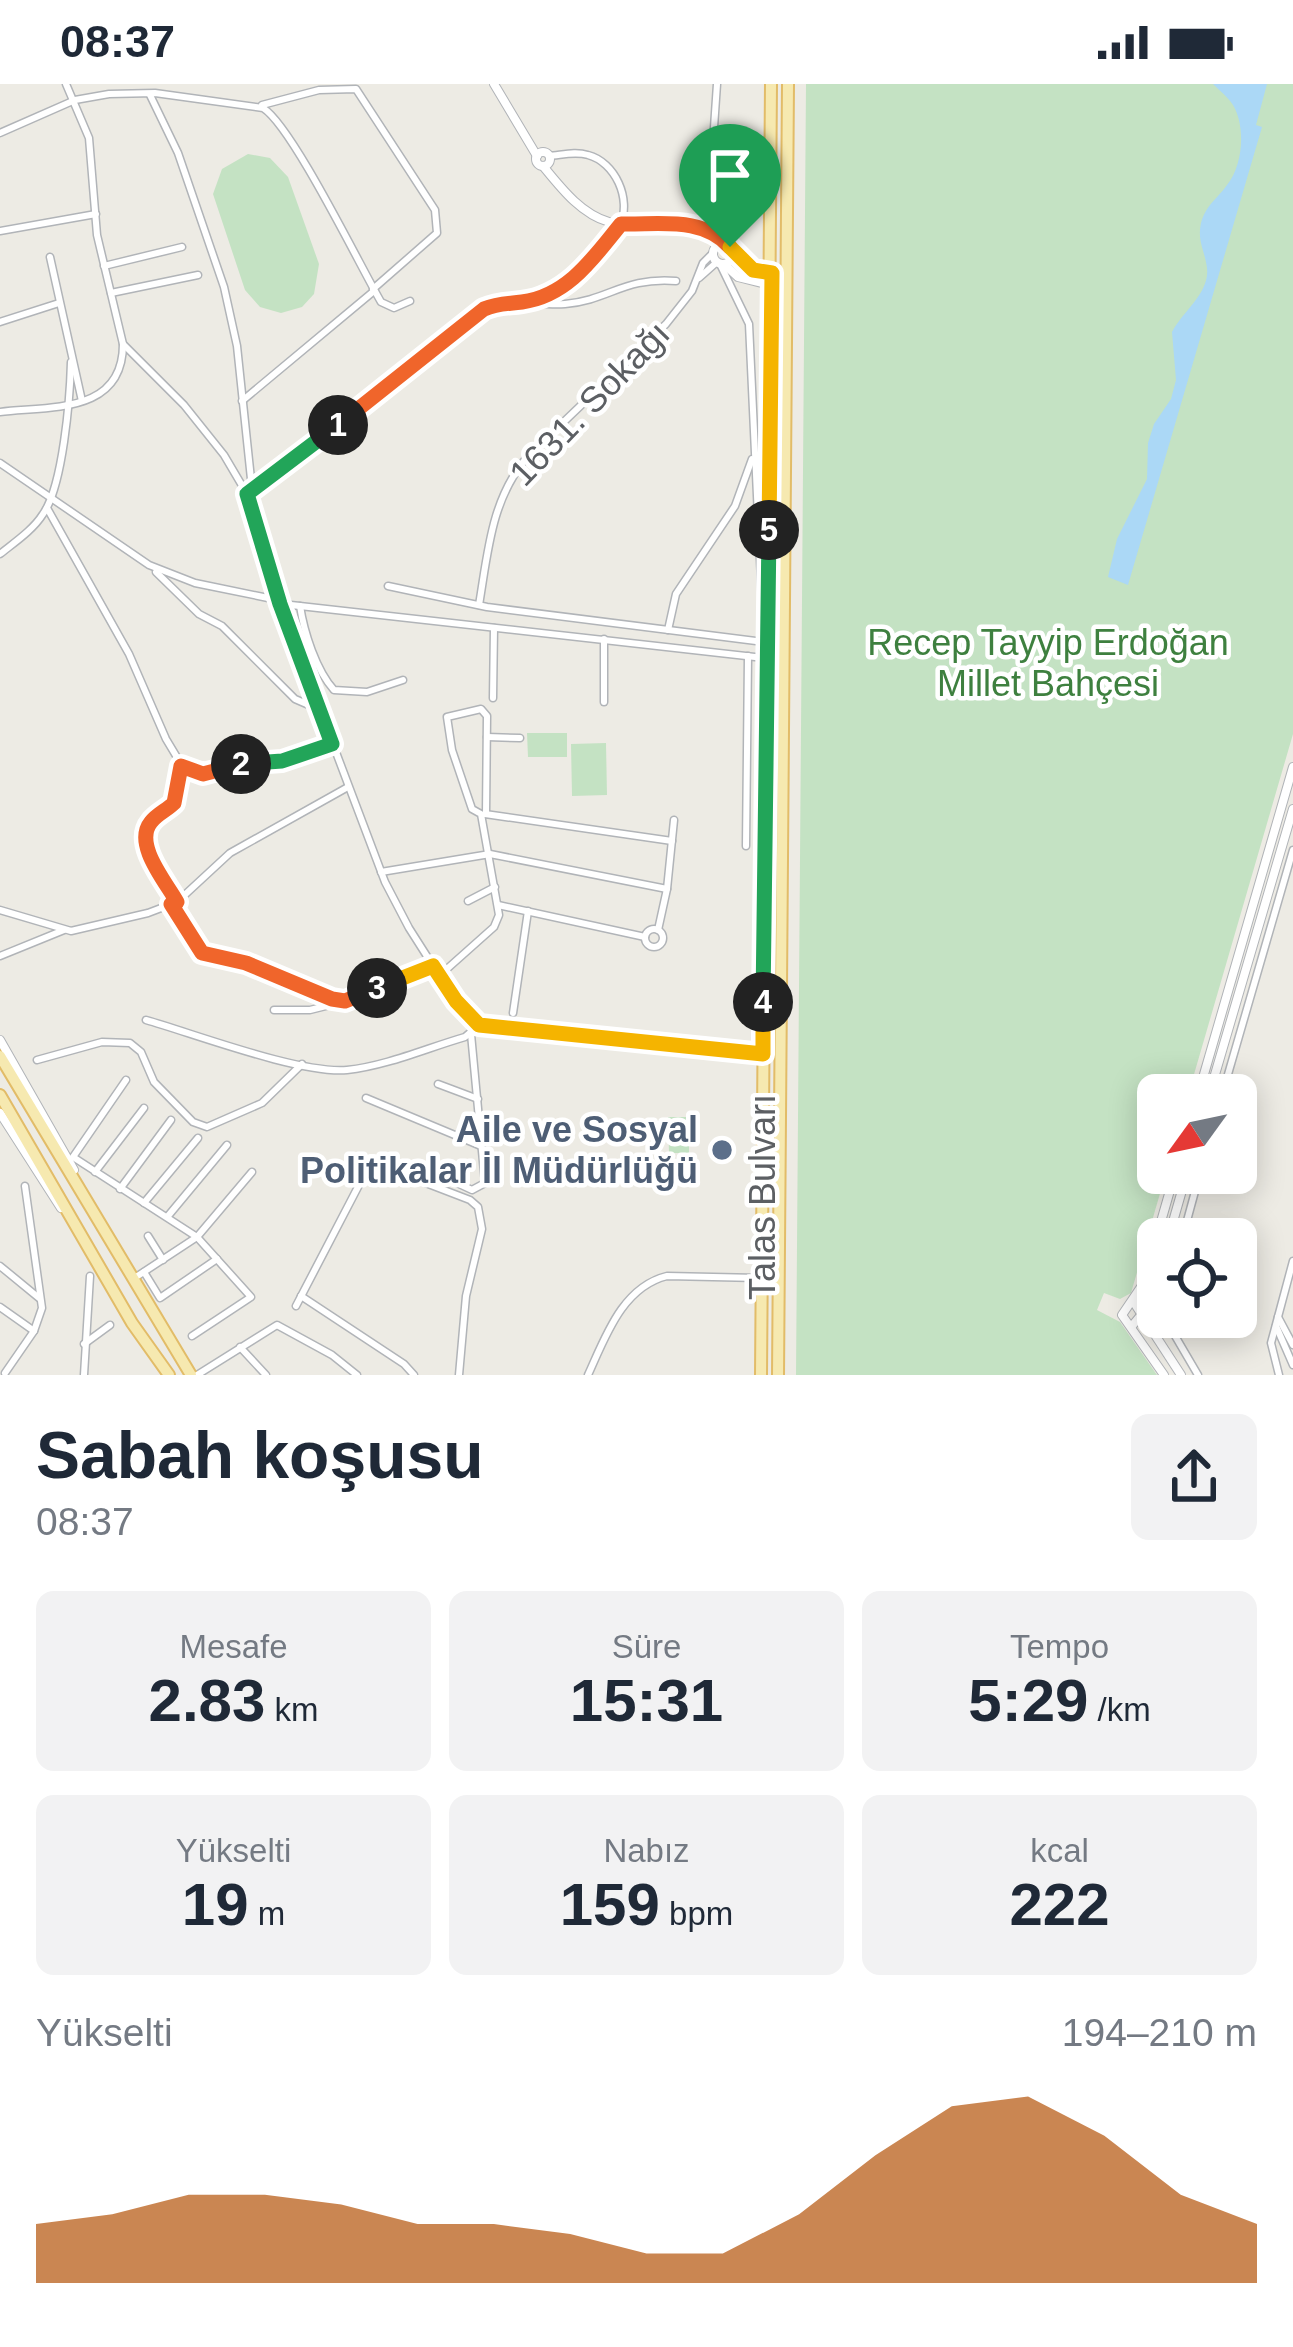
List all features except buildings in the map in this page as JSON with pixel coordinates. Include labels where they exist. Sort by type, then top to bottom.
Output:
[{"type":"main road","name":"Talas Bulvarı","points":[[761,1375],[771,84]]},
{"type":"main road","name":"Talas Bulvarı","points":[[781,1375],[792,84]]},
{"type":"main road","points":[[1,1057],[139,1276],[194,1375]]},
{"type":"main road","points":[[0,1095],[132,1323],[169,1375]]},
{"type":"street","points":[[0,412],[82,401],[109,389],[121,365],[123,344],[104,266],[89,138],[66,84]]},
{"type":"street","points":[[494,84],[560,185],[588,212],[621,224],[715,230],[768,277]]},
{"type":"street","points":[[388,586],[479,605],[768,642],[759,579],[750,332],[706,229],[717,84]]},
{"type":"street","points":[[0,134],[75,100],[149,93],[211,104],[259,106],[308,92],[349,87],[358,91],[435,210],[439,227],[374,290],[242,401]]},
{"type":"street","points":[[149,93],[178,153],[218,267],[237,346],[251,479],[247,494]]},
{"type":"street","points":[[259,106],[274,116],[293,144],[374,290],[388,307],[410,301]]},
{"type":"street","points":[[521,302],[571,282],[621,224],[620,185],[606,164],[580,153],[544,159]]},
{"type":"street","points":[[0,232],[96,214]]},
{"type":"street","points":[[717,259],[718,245],[730,248]]},
{"type":"street","points":[[104,266],[182,247]]},
{"type":"street","points":[[717,259],[730,262],[730,248]]},
{"type":"street","points":[[50,257],[82,401]]},
{"type":"street","points":[[717,259],[743,279],[768,277]]},
{"type":"street","name":"1631. Sokağı","points":[[479,605],[495,514],[519,466],[666,324],[717,259]]},
{"type":"street","points":[[110,293],[198,274]]},
{"type":"street","points":[[736,293],[743,279]]},
{"type":"street","points":[[247,494],[484,309],[502,302],[571,304],[637,280],[676,281]]},
{"type":"street","points":[[0,322],[59,303]]},
{"type":"street","points":[[123,344],[184,405],[224,455],[247,494],[280,602],[381,872],[400,913],[461,1008],[479,1025],[763,1054]]},
{"type":"street","points":[[0,554],[37,523],[49,504],[70,404],[71,362]]},
{"type":"street","points":[[668,630],[676,594],[735,506],[753,456]]},
{"type":"street","points":[[0,463],[49,504],[149,565],[195,583],[300,606],[768,658]]},
{"type":"street","points":[[49,504],[181,766],[174,803],[149,823],[145,836],[195,947],[205,955],[246,963],[327,998],[345,1001]]},
{"type":"street","points":[[149,565],[199,614],[222,626],[295,699],[319,709]]},
{"type":"street","points":[[300,606],[318,661],[334,690],[367,692],[403,680]]},
{"type":"street","points":[[493,698],[494,628]]},
{"type":"street","points":[[604,638],[604,702]]},
{"type":"street","points":[[746,847],[748,656]]},
{"type":"street","points":[[439,976],[494,927],[498,905],[484,814],[485,711],[447,717],[452,750],[472,809],[484,814],[672,841]]},
{"type":"street","points":[[487,737],[520,738]]},
{"type":"street","points":[[181,766],[203,774],[251,762],[282,761],[332,744]]},
{"type":"street","points":[[1204,1074],[1293,767]]},
{"type":"street","points":[[0,956],[64,930],[116,922],[174,903],[230,853],[348,787]]},
{"type":"street","points":[[1215,1074],[1293,808]]},
{"type":"street","points":[[645,937],[648,945],[659,945],[663,938],[658,930],[674,820]]},
{"type":"street","points":[[1228,1074],[1293,850]]},
{"type":"street","points":[[381,872],[490,854],[667,889]]},
{"type":"street","points":[[468,902],[495,887]]},
{"type":"street","points":[[498,905],[645,937]]},
{"type":"street","points":[[0,910],[64,930]]},
{"type":"street","points":[[512,1013],[528,910]]},
{"type":"street","points":[[645,937],[650,930],[658,930]]},
{"type":"street","points":[[274,1010],[310,1010],[345,1001],[433,966]]},
{"type":"street","points":[[146,1020],[302,1064],[351,1069],[471,1034],[479,1025]]},
{"type":"street","points":[[442,1175],[472,1190],[485,1183],[471,1034]]},
{"type":"street","points":[[0,1040],[75,1171],[80,1188]]},
{"type":"street","points":[[37,1060],[101,1042],[130,1043],[141,1052],[154,1082],[193,1122],[204,1126],[262,1103],[302,1064]]},
{"type":"street","points":[[126,1080],[73,1157],[197,1237],[251,1297],[192,1336]]},
{"type":"street","points":[[438,1084],[478,1100]]},
{"type":"street","points":[[366,1098],[481,1146]]},
{"type":"street","points":[[95,1172],[144,1108]]},
{"type":"street","points":[[0,1113],[48,1191],[71,1218]]},
{"type":"street","points":[[119,1190],[172,1120]]},
{"type":"street","points":[[144,1203],[198,1138]]},
{"type":"street","points":[[168,1216],[227,1145]]},
{"type":"street","points":[[296,1306],[371,1162],[470,1200],[478,1207],[482,1229],[466,1297],[459,1375]]},
{"type":"street","points":[[217,1259],[160,1298],[139,1276],[197,1237],[251,1172]]},
{"type":"street","points":[[4,1373],[34,1330],[42,1308],[25,1186]]},
{"type":"street","points":[[1164,1375],[1122,1315],[1143,1284],[1169,1194]]},
{"type":"street","points":[[148,1236],[163,1260]]},
{"type":"street","points":[[1279,1375],[1271,1348],[1293,1261]]},
{"type":"street","points":[[0,1267],[39,1298]]},
{"type":"street","points":[[84,1375],[90,1276]]},
{"type":"street","points":[[588,1375],[617,1314],[654,1280],[667,1276],[761,1278]]},
{"type":"street","points":[[301,1296],[414,1375]]},
{"type":"street","points":[[1133,1301],[1137,1307]]},
{"type":"street","points":[[0,1307],[34,1330]]},
{"type":"street","points":[[1277,1315],[1293,1345]]},
{"type":"street","points":[[1132,1326],[1137,1320]]},
{"type":"street","points":[[84,1344],[110,1325]]},
{"type":"street","points":[[194,1375],[267,1327],[282,1326],[357,1375]]},
{"type":"street","points":[[1276,1326],[1293,1365]]},
{"type":"street","points":[[1157,1338],[1181,1375]]},
{"type":"street","points":[[1176,1338],[1198,1375]]},
{"type":"street","points":[[239,1346],[266,1375]]},
{"type":"green space","name":"Recep Tayyip Erdoğan Millet Bahçesi","points":[[806,84],[1293,84],[1293,734],[1194,1074],[1137,1074],[1137,1194],[1160,1194],[1153,1218],[1137,1218],[1137,1272],[1131,1293],[1120,1299],[1104,1293],[1097,1310],[1120,1322],[1157,1375],[796,1375]]},
{"type":"green space","points":[[248,154],[270,158],[288,177],[319,264],[314,294],[302,307],[281,313],[260,307],[245,290],[213,194],[222,169]]},
{"type":"green space","points":[[527,733],[567,733],[567,757],[528,757]]},
{"type":"green space","points":[[606,743],[607,795],[572,796],[571,744]]},
{"type":"green space","points":[[668,1117],[689,1117],[689,1153],[669,1153]]},
{"type":"water","points":[[1213,84],[1267,84],[1256,125],[1262,127],[1128,585],[1108,577],[1117,539],[1147,479],[1154,424],[1171,399],[1176,380],[1172,332],[1207,277],[1201,223],[1232,177],[1239,157],[1237,114]]},
{"type":"place","name":"Aile ve Sosyal Politikalar İl Müdürlüğü","points":[[722,1150]]},
{"type":"route","points":[[621,224],[701,226],[715,230],[730,247],[753,270],[772,273],[763,1054],[479,1025],[433,966],[345,1001],[198,950],[171,904],[177,902],[145,842],[149,823],[174,803],[181,766],[203,774],[251,762],[282,761],[332,744],[280,604],[247,494],[484,309],[521,302],[571,282],[621,224]]}]
